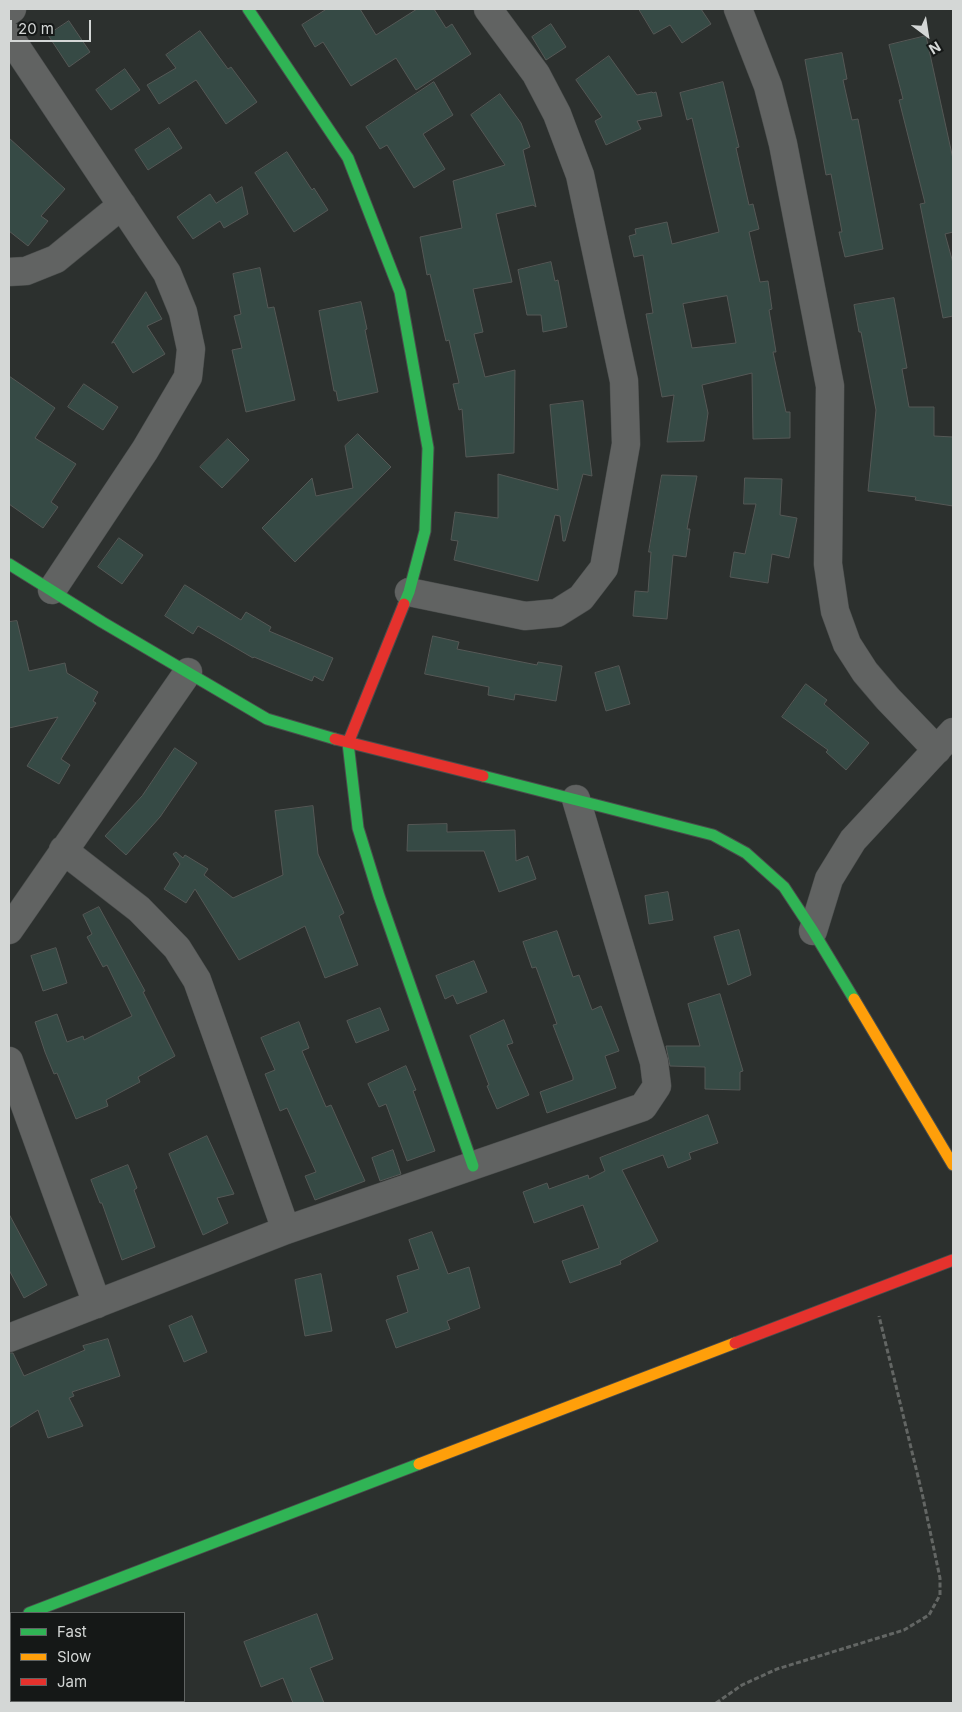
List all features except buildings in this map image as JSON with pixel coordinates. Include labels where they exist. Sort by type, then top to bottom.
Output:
[{"type":"street","points":[[248,9],[348,158],[400,292],[428,448],[425,531],[409,592],[348,743],[358,828],[379,896],[473,1166]]},
{"type":"street","points":[[409,592],[525,616],[557,613],[581,598],[604,568],[626,444],[624,381],[580,175],[557,114],[536,74],[488,9]]},
{"type":"street","points":[[738,9],[768,86],[783,144],[830,386],[828,564],[836,612],[847,644],[866,672],[888,699],[945,741],[853,840],[829,879],[813,931]]},
{"type":"street","points":[[9,36],[167,273],[183,312],[191,349],[188,377],[145,450],[52,590]]},
{"type":"street","points":[[9,272],[26,271],[56,259],[122,205]]},
{"type":"street","points":[[9,564],[267,719],[348,743],[713,835],[746,853],[784,887],[813,931],[953,1165]]},
{"type":"street","points":[[9,930],[188,672]]},
{"type":"street","points":[[9,1338],[286,1230],[644,1107],[657,1086],[654,1062],[576,799]]},
{"type":"street","points":[[63,850],[139,909],[177,948],[197,980],[286,1230]]},
{"type":"street","points":[[9,1061],[97,1304]]},
{"type":"street","points":[[38,1612],[953,1260]]},
{"type":"path","points":[[716,1703],[742,1685],[777,1669],[904,1630],[929,1615],[940,1595],[940,1578],[922,1492],[896,1393],[873,1291]]},
{"type":"traffic: fast","points":[[248,9],[348,158],[400,292],[428,448],[425,531],[404,604]]},
{"type":"traffic: fast","points":[[9,564],[102,622],[267,719],[335,739]]},
{"type":"traffic: fast","points":[[350,738],[348,743],[358,828],[379,896],[473,1166]]},
{"type":"traffic: fast","points":[[483,776],[713,835],[746,853],[784,887],[854,999]]},
{"type":"traffic: fast","points":[[32,1612],[419,1464]]},
{"type":"traffic: slow","points":[[854,999],[953,1165]]},
{"type":"traffic: slow","points":[[419,1464],[735,1343]]},
{"type":"traffic: jam","points":[[350,738],[404,604]]},
{"type":"traffic: jam","points":[[335,739],[483,776]]},
{"type":"traffic: jam","points":[[735,1343],[953,1260]]}]
